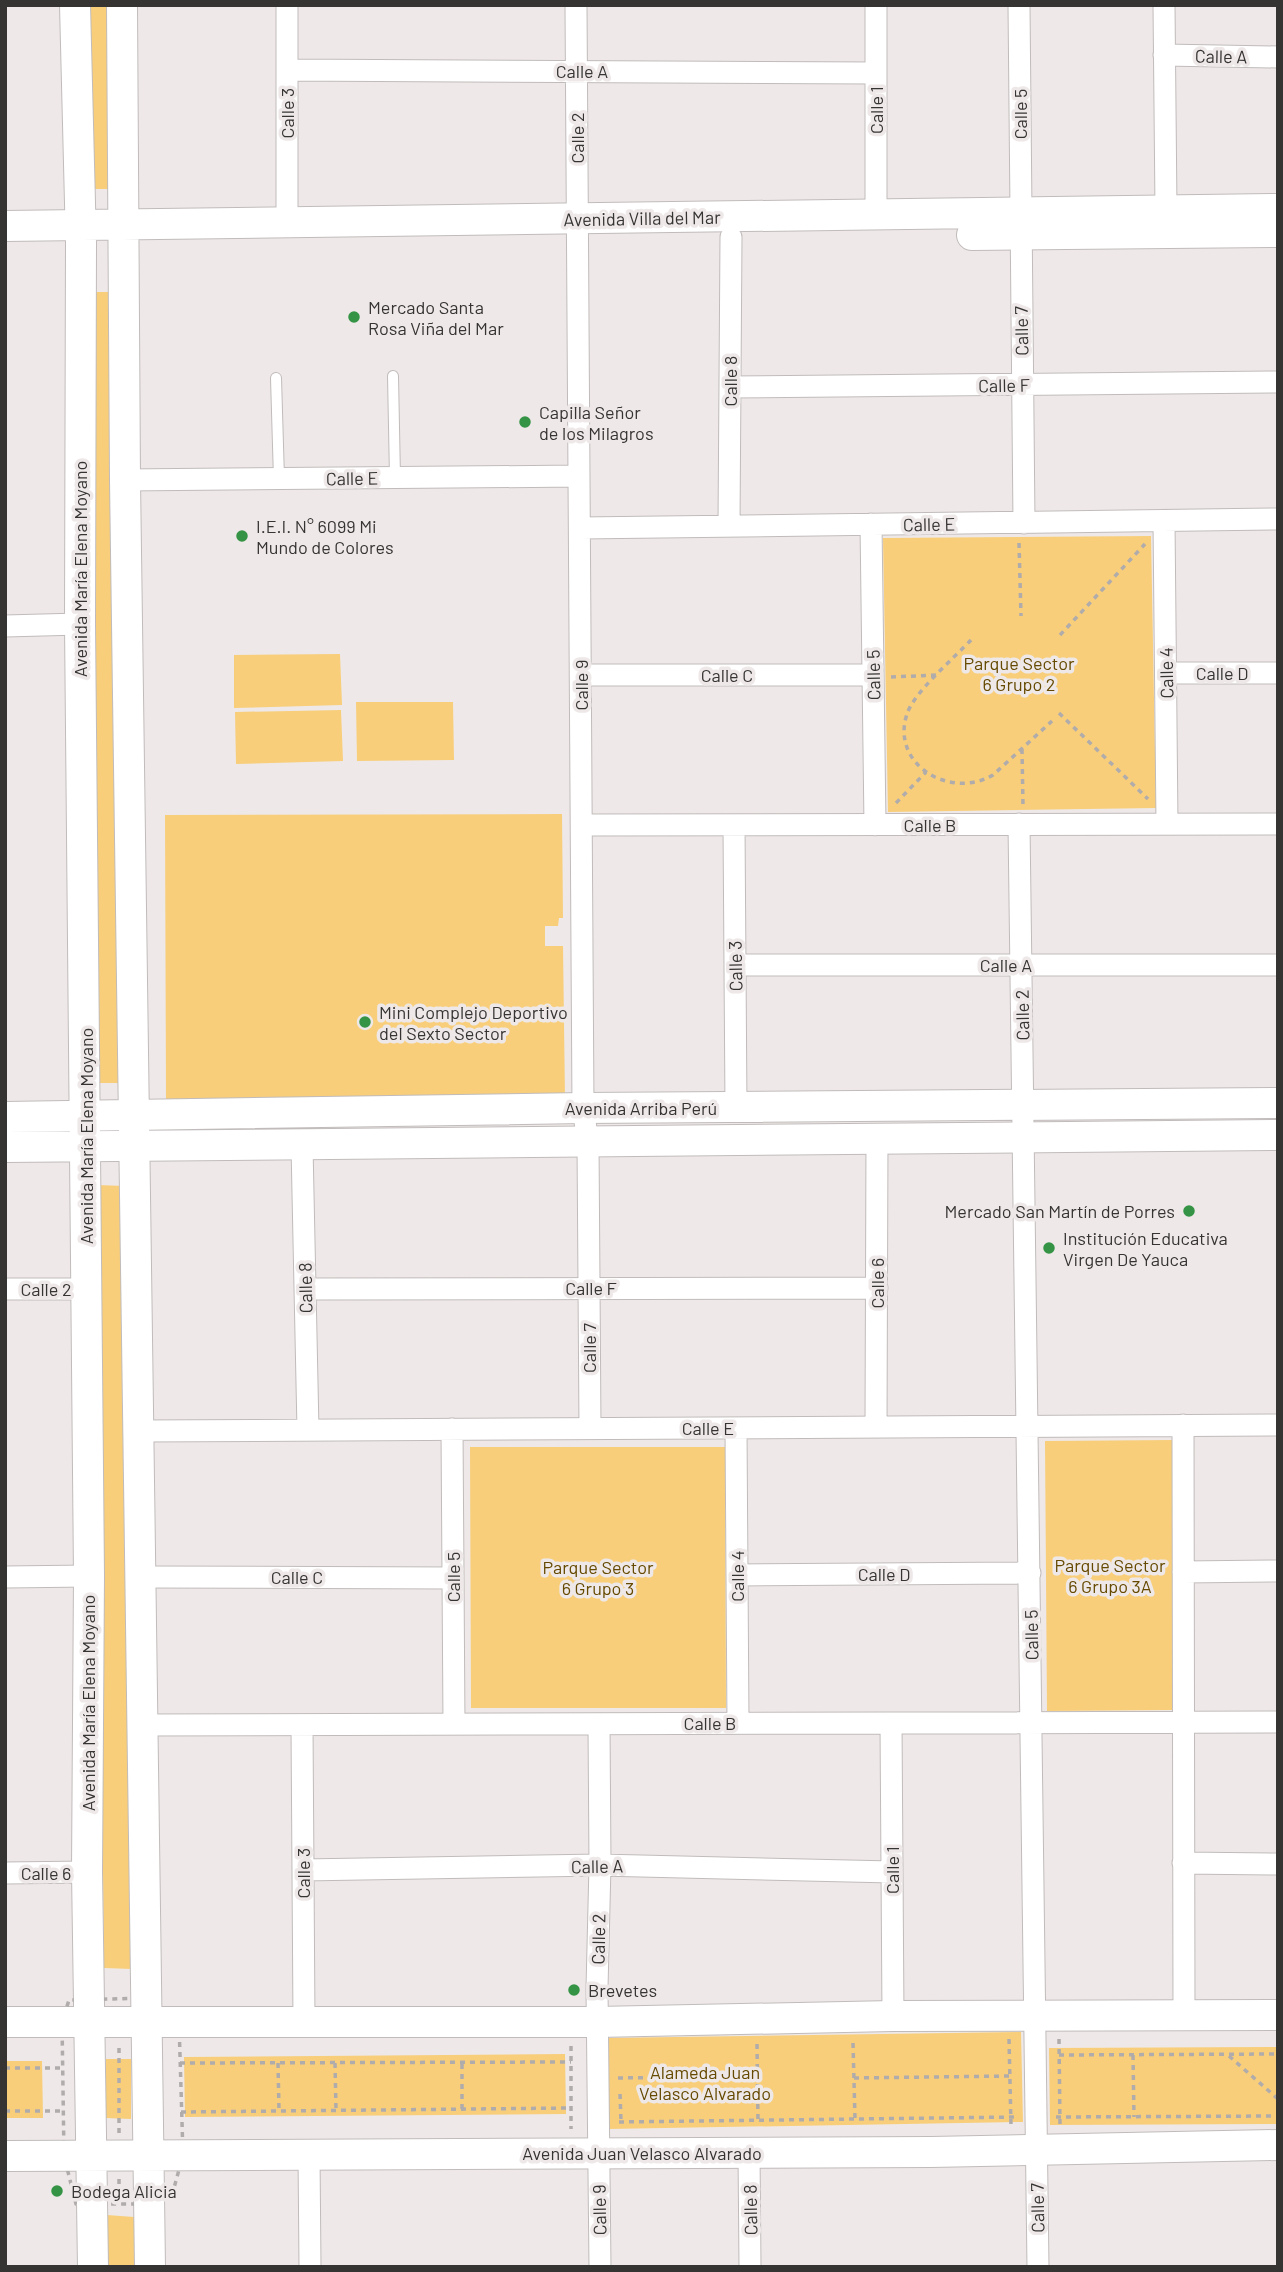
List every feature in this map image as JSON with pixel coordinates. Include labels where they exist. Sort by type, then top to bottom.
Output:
[{"type":"street","name":"Avenida María Elena Moyano","points":[[75,5],[81,234],[79,624],[89,1576],[87,1872],[108,2017],[149,2155],[150,2267]]},
{"type":"street","name":"Avenida María Elena Moyano","points":[[93,2267],[106,2203],[92,2156],[143,1725],[121,5]]},
{"type":"street","name":"Calle 3","points":[[287,221],[288,5]]},
{"type":"street","name":"Calle 2","points":[[576,5],[578,228]]},
{"type":"street","name":"Calle 1","points":[[876,5],[876,215]]},
{"type":"street","name":"Calle 5","points":[[1019,5],[1020,224]]},
{"type":"street","points":[[1164,5],[1166,210]]},
{"type":"street","name":"Calle A","points":[[1164,55],[1278,57]]},
{"type":"street","name":"Calle A","points":[[287,70],[876,73]]},
{"type":"street","name":"Avenida Villa del Mar","points":[[124,233],[287,221],[578,228],[731,237],[1020,224],[1166,210],[1278,209]]},
{"type":"street","name":"Avenida Villa del Mar","points":[[5,244],[81,234],[578,228],[876,215],[1020,224],[1278,232]]},
{"type":"street","name":"Calle 7","points":[[1020,224],[1021,531]]},
{"type":"street","name":"Avenida Villa del Mar","points":[[5,226],[81,234]]},
{"type":"street","name":"Calle 9","points":[[578,228],[583,1108],[588,1142]]},
{"type":"street","name":"Calle 8","points":[[729,526],[731,237]]},
{"type":"street","name":"Calle F","points":[[730,387],[1278,382]]},
{"type":"street","name":"Calle E","points":[[125,480],[579,476]]},
{"type":"street","name":"Calle E","points":[[580,528],[872,524],[1021,531],[1164,521],[1278,519]]},
{"type":"street","name":"Calle 4","points":[[1164,521],[1167,824]]},
{"type":"street","name":"Calle 5","points":[[872,524],[875,825]]},
{"type":"street","points":[[5,626],[79,624]]},
{"type":"street","name":"Calle D","points":[[1166,673],[1278,673]]},
{"type":"street","name":"Calle C","points":[[581,675],[873,676]]},
{"type":"street","name":"Calle 2","points":[[1021,824],[1023,1122]]},
{"type":"street","name":"Calle B","points":[[582,825],[1278,824]]},
{"type":"street","name":"Calle 3","points":[[734,825],[736,1108]]},
{"type":"street","name":"Calle A","points":[[735,965],[1278,965]]},
{"type":"street","name":"Avenida Arriba Perú","points":[[5,1147],[135,1148],[877,1139],[1023,1122],[1278,1103]]},
{"type":"street","name":"Avenida Arriba Perú","points":[[5,1116],[736,1108],[1278,1135]]},
{"type":"street","name":"Calle 5","points":[[1023,1122],[1036,2149]]},
{"type":"street","name":"Calle 6","points":[[876,1427],[877,1139]]},
{"type":"street","name":"Calle 7","points":[[588,1142],[590,1428]]},
{"type":"street","name":"Calle 8","points":[[302,1146],[308,1430]]},
{"type":"street","name":"Calle F","points":[[305,1289],[877,1288]]},
{"type":"street","name":"Calle 2","points":[[5,1289],[87,1289]]},
{"type":"street","points":[[1183,1425],[1184,2015]]},
{"type":"street","name":"Calle E","points":[[139,1431],[1278,1425]]},
{"type":"street","name":"Calle 4","points":[[736,1428],[738,1723]]},
{"type":"street","name":"Calle 5","points":[[452,1429],[454,1724]]},
{"type":"street","points":[[1183,1572],[1278,1571]]},
{"type":"street","name":"Calle D","points":[[737,1574],[1030,1573]]},
{"type":"street","points":[[5,1577],[89,1576]]},
{"type":"street","name":"Calle C","points":[[141,1577],[453,1578]]},
{"type":"street","name":"Calle B","points":[[143,1725],[1278,1722]]},
{"type":"street","name":"Calle 1","points":[[891,1723],[893,2016]]},
{"type":"street","name":"Calle 3","points":[[302,1724],[304,2022]]},
{"type":"street","name":"Calle 2","points":[[585,2153],[598,2123],[598,2078],[584,2022],[600,1865],[598,1724]]},
{"type":"street","points":[[1183,1863],[1278,1864]]},
{"type":"street","name":"Calle A","points":[[303,1870],[600,1865],[892,1872]]},
{"type":"street","name":"Calle 6","points":[[5,1873],[87,1872]]},
{"type":"street","points":[[5,2022],[108,2017],[179,2022],[584,2022],[893,2016],[1278,2015]]},
{"type":"street","name":"Avenida Juan Velasco Alvarado","points":[[5,2156],[931,2152],[1278,2145]]},
{"type":"street","name":"Calle 7","points":[[1036,2149],[1038,2267]]},
{"type":"street","name":"Calle 8","points":[[749,2152],[750,2267]]},
{"type":"street","name":"Calle 9","points":[[585,2153],[600,2267]]},
{"type":"street","points":[[309,2154],[310,2267]]},
{"type":"lane","points":[[393,376],[395,478]]},
{"type":"lane","points":[[276,378],[279,479]]},
{"type":"path","points":[[1021,531],[1021,616]]},
{"type":"path","points":[[1136,540],[1149,540]]},
{"type":"path","points":[[1149,540],[1149,554]]},
{"type":"path","points":[[1059,635],[1149,540]]},
{"type":"path","points":[[971,640],[911,705],[905,722],[906,742],[916,762],[926,772],[946,782],[975,783],[993,775],[1052,721]]},
{"type":"path","points":[[873,676],[937,676]]},
{"type":"path","points":[[1059,713],[1153,804]]},
{"type":"path","points":[[1021,824],[1022,749]]},
{"type":"path","points":[[891,808],[926,772]]},
{"type":"path","points":[[1153,790],[1153,804]]},
{"type":"path","points":[[891,795],[891,808]]},
{"type":"path","points":[[1140,804],[1153,804]]},
{"type":"path","points":[[891,808],[904,808]]},
{"type":"path","points":[[1034,2016],[1059,2055],[1060,2117],[1036,2149],[1011,2118],[1010,2076],[1034,2016]]},
{"type":"path","points":[[106,2203],[92,2156],[63,2111],[63,2068],[108,2017]]},
{"type":"path","points":[[108,2017],[92,2156],[76,2204],[150,2204],[174,2188],[183,2155],[179,2022]]},
{"type":"path","points":[[584,2022],[571,2062],[571,2108],[585,2153]]},
{"type":"path","points":[[853,2043],[855,2119]]},
{"type":"path","points":[[757,2044],[758,2121]]},
{"type":"path","points":[[1227,2054],[1278,2099]]},
{"type":"path","points":[[1059,2055],[1278,2054]]},
{"type":"path","points":[[1133,2055],[1134,2117]]},
{"type":"path","points":[[462,2062],[462,2109]]},
{"type":"path","points":[[180,2063],[571,2062]]},
{"type":"path","points":[[278,2063],[279,2110]]},
{"type":"path","points":[[335,2063],[337,2110]]},
{"type":"path","points":[[5,2068],[63,2068]]},
{"type":"path","points":[[598,2078],[757,2076]]},
{"type":"path","points":[[854,2078],[1010,2076]]},
{"type":"path","points":[[181,2112],[571,2108]]},
{"type":"path","points":[[5,2111],[63,2111]]},
{"type":"path","points":[[598,2123],[1278,2116]]},
{"type":"green space","points":[[87,5],[111,5],[114,189],[90,189]]},
{"type":"green space","points":[[90,292],[113,292],[122,1083],[96,1083]]},
{"type":"green space","name":"Parque Sector 6 Grupo 2","points":[[1151,536],[1156,808],[888,812],[883,538]]},
{"type":"green space","points":[[340,654],[342,705],[234,708],[234,655]]},
{"type":"green space","points":[[356,702],[453,702],[454,760],[357,761]]},
{"type":"green space","points":[[341,710],[343,761],[236,764],[235,712]]},
{"type":"green space","name":"Mini Complejo Deportivo del Sexto Sector","points":[[562,814],[563,918],[559,918],[558,926],[545,926],[545,946],[563,946],[565,1099],[166,1099],[165,815]]},
{"type":"green space","points":[[96,1185],[126,1186],[132,1969],[104,1968]]},
{"type":"green space","name":"Parque Sector 6 Grupo 3A","points":[[1172,1440],[1174,1710],[1047,1711],[1045,1441]]},
{"type":"green space","name":"Parque Sector 6 Grupo 3","points":[[470,1447],[725,1447],[726,1708],[471,1708]]},
{"type":"green space","name":"Alameda Juan Velasco Alvarado","points":[[1021,2032],[1023,2122],[608,2129],[606,2038]]},
{"type":"green space","points":[[1278,2047],[1278,2124],[1050,2125],[1049,2048]]},
{"type":"green space","points":[[565,2054],[566,2114],[185,2117],[184,2057]]},
{"type":"green space","points":[[106,2059],[131,2059],[131,2119],[106,2118]]},
{"type":"green space","points":[[5,2061],[42,2061],[43,2118],[5,2118]]},
{"type":"green space","points":[[107,2215],[134,2217],[135,2267],[107,2267]]},
{"type":"place","name":"Mercado Santa Rosa Viña del Mar","points":[[354,317]]},
{"type":"place","name":"Capilla Señor de los Milagros","points":[[525,422]]},
{"type":"place","name":"I.E.I. N° 6099 Mi Mundo de Colores","points":[[242,536]]},
{"type":"place","name":"Mini Complejo Deportivo del Sexto Sector","points":[[365,1022]]},
{"type":"place","name":"Mercado San Martín de Porres","points":[[1189,1211]]},
{"type":"place","name":"Institución Educativa Virgen De Yauca","points":[[1049,1248]]},
{"type":"place","name":"Brevetes","points":[[574,1990]]},
{"type":"place","name":"Bodega Alicia","points":[[57,2191]]}]
